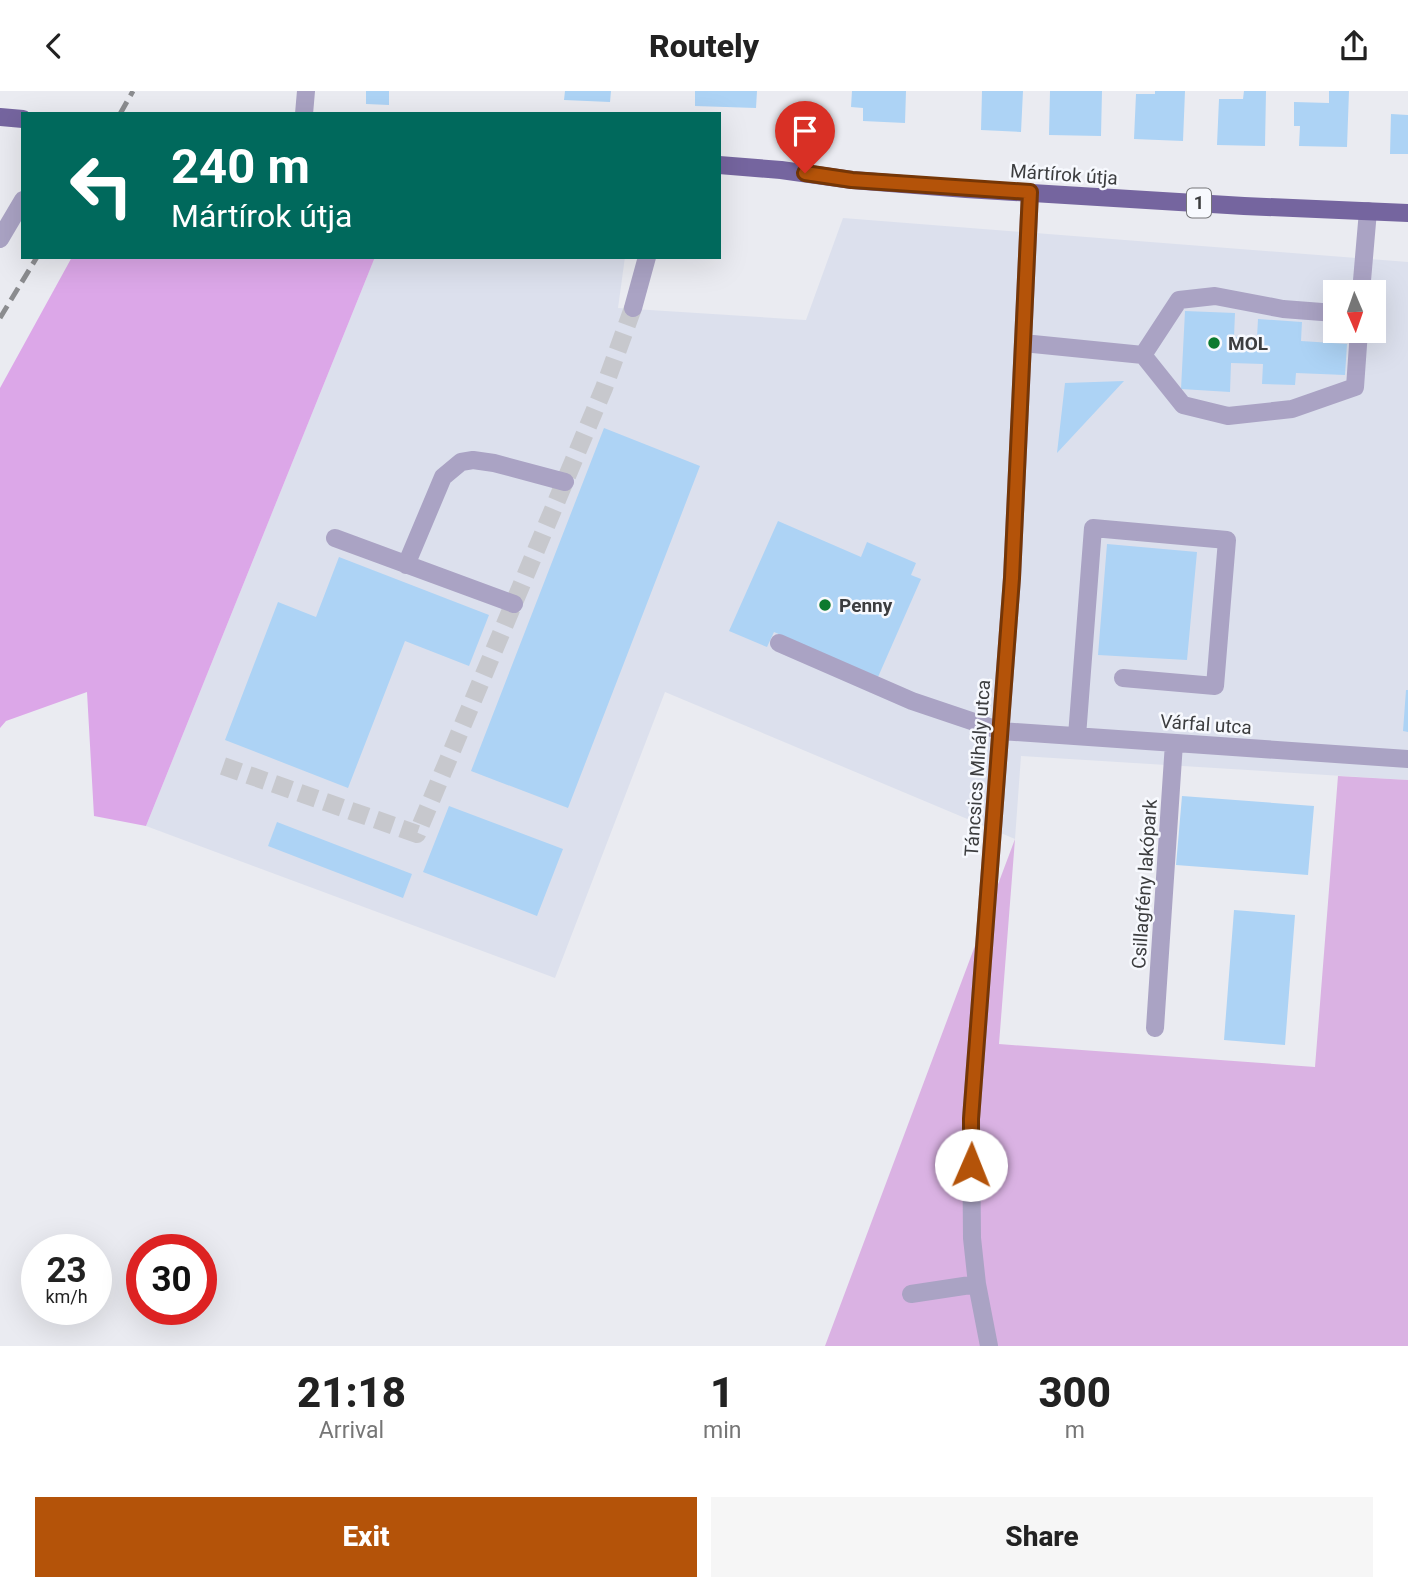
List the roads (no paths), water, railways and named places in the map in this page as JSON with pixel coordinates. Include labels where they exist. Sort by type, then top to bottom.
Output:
[{"type":"main road","points":[[0,117],[21,118]]},
{"type":"main road","name":"Mártírok útja","points":[[721,165],[852,180],[1244,206],[1408,213]]},
{"type":"street","points":[[304,112],[306,91]]},
{"type":"street","name":"Táncsics Mihály utca","points":[[989,1346],[976,1284],[972,1238],[971,1119],[1012,578],[1030,192]]},
{"type":"street","points":[[0,239],[21,203]]},
{"type":"street","points":[[1363,280],[1368,211]]},
{"type":"street","points":[[633,308],[646,259]]},
{"type":"street","points":[[1143,355],[1179,300],[1216,296],[1283,309],[1323,312]]},
{"type":"street","points":[[1023,343],[1143,355],[1183,405],[1228,416],[1292,409],[1355,387],[1358,343]]},
{"type":"street","points":[[406,565],[443,477],[461,462],[473,460],[494,463],[565,482]]},
{"type":"street","points":[[1077,736],[1093,528],[1227,540],[1215,686],[1123,678]]},
{"type":"street","points":[[335,538],[514,604]]},
{"type":"street","name":"Várfal utca","points":[[779,643],[912,701],[1001,731],[1408,759]]},
{"type":"street","name":"Csillagfény lakópark","points":[[1155,1028],[1174,743]]},
{"type":"street","points":[[911,1294],[976,1284]]},
{"type":"tunnel","points":[[223,766],[417,834],[604,388],[633,308]]},
{"type":"railway","points":[[121,112],[133,91]]},
{"type":"railway","points":[[0,318],[36,259]]},
{"type":"place","name":"MOL","points":[[1214,343]]},
{"type":"place","name":"Penny","points":[[825,605]]}]
